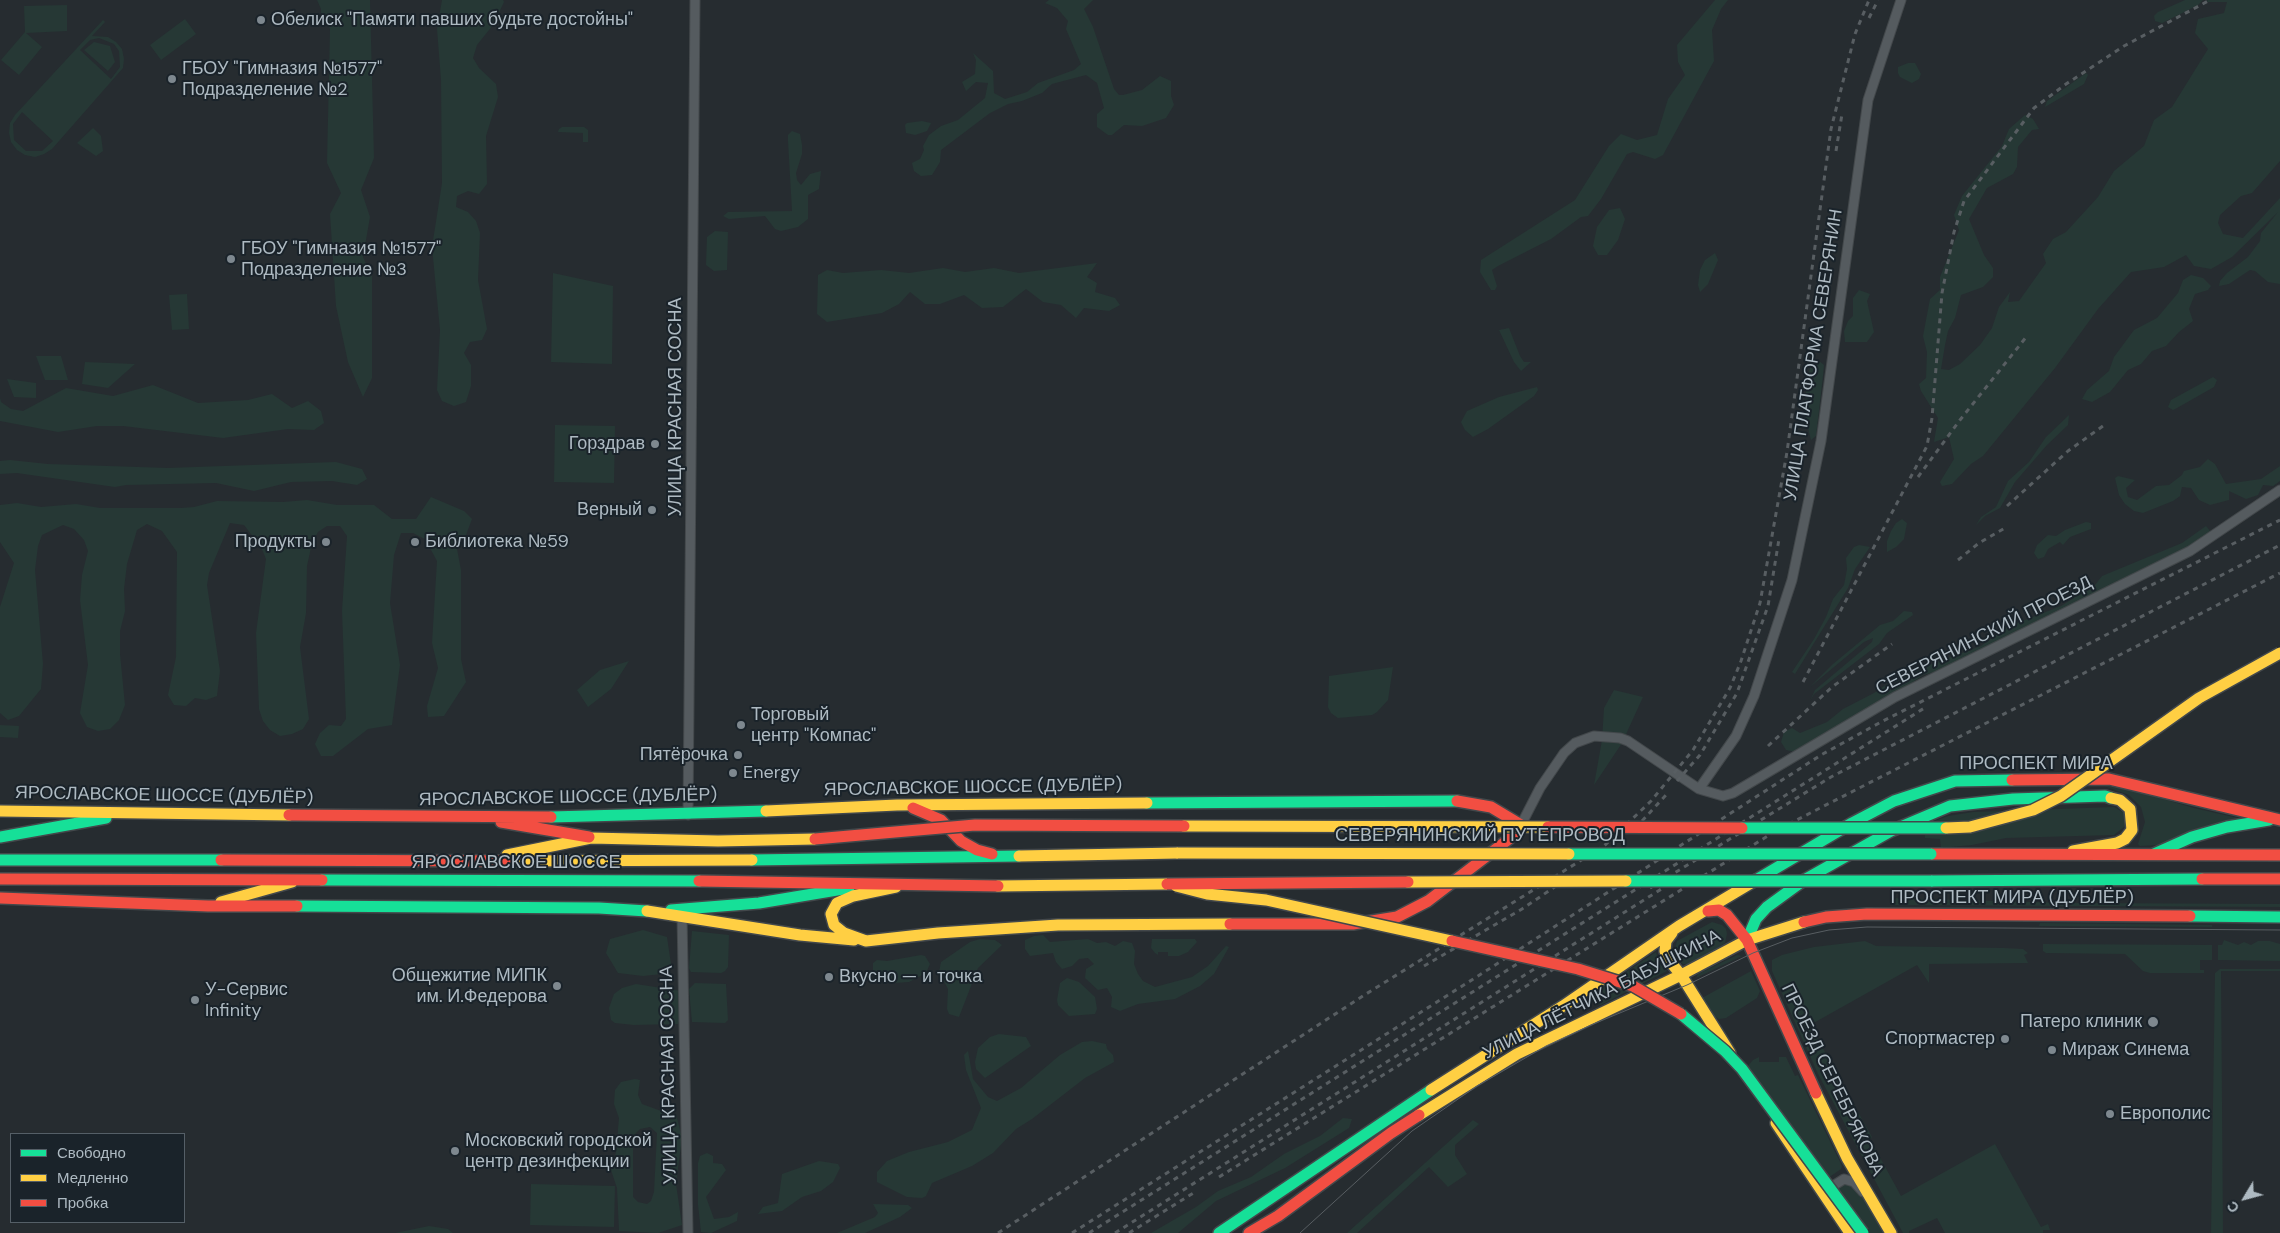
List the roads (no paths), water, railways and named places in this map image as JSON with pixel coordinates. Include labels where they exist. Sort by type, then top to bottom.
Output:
[{"type":"main road","points":[[478,818],[591,838],[718,841],[815,838],[975,825],[1912,829],[1970,827],[2033,810],[2061,796],[2199,698],[2280,653]]},
{"type":"main road","name":"ПРОСПЕКТ МИРА","points":[[1679,926],[1852,823],[1894,801],[1954,781],[2109,779],[2278,820]]},
{"type":"main road","points":[[1747,940],[1756,919],[1761,913],[1804,880],[1891,831],[1950,806],[2013,799],[2105,796],[2120,800],[2130,809],[2132,830],[2125,839],[2117,843],[2054,854]]},
{"type":"main road","name":"ЯРОСЛАВСКОЕ ШОССЕ (ДУБЛЁР)","points":[[0,811],[478,818],[688,815],[897,804],[1444,800],[1491,807],[1522,825]]},
{"type":"main road","points":[[897,804],[931,814],[941,820],[962,841],[977,850],[999,856]]},
{"type":"main road","points":[[0,837],[132,813]]},
{"type":"main road","name":"ПРОСПЕКТ МИРА","points":[[2154,854],[2192,838],[2218,830],[2278,820]]},
{"type":"main road","points":[[655,911],[808,936],[866,941],[938,933],[1058,925],[1343,924],[1374,922],[1397,917],[1428,901],[1509,839],[1522,825]]},
{"type":"main road","points":[[480,861],[591,838]]},
{"type":"main road","name":"СЕВЕРЯНИНСКИЙ ПУТЕПРОВОД","points":[[1029,856],[1178,853],[1931,854]]},
{"type":"main road","name":"ПРОСПЕКТ МИРА","points":[[1931,854],[2280,855]]},
{"type":"main road","name":"ЯРОСЛАВСКОЕ ШОССЕ","points":[[0,860],[685,861],[1029,856]]},
{"type":"main road","name":"ЯРОСЛАВСКОЕ ШОССЕ","points":[[0,879],[301,879],[1032,887],[1167,884]]},
{"type":"main road","points":[[208,906],[301,879]]},
{"type":"main road","points":[[1167,884],[2280,879]]},
{"type":"main road","points":[[0,898],[208,906],[512,907],[655,911],[759,903],[873,884]]},
{"type":"main road","points":[[1167,884],[1207,894],[1266,900],[1418,933],[1578,969],[1633,986],[1688,1018],[1742,1069],[1863,1233]]},
{"type":"main road","points":[[866,941],[844,933],[834,925],[831,914],[837,903],[854,896],[905,885]]},
{"type":"main road","name":"ПРОЕЗД СЕРЕБРЯКОВА","points":[[1706,911],[1719,910],[1727,915],[1747,940],[1794,1048],[1847,1158],[1891,1233]]},
{"type":"main road","name":"ПРОСПЕКТ МИРА (ДУБЛЁР)","points":[[1747,940],[1792,924],[1826,917],[1858,914],[2280,917]]},
{"type":"main road","points":[[1679,926],[1666,941],[1665,951],[1668,959],[1850,1233]]},
{"type":"main road","name":"УЛИЦА ЛЁТЧИКА БАБУШКИНА","points":[[1219,1233],[1228,1229],[1383,1121],[1563,1006],[1679,926]]},
{"type":"main road","name":"УЛИЦА ЛЁТЧИКА БАБУШКИНА","points":[[1250,1233],[1278,1216],[1391,1133],[1517,1054],[1681,976],[1747,940]]},
{"type":"main road","points":[[1260,1233],[1278,1216]]},
{"type":"street","name":"УЛИЦА КРАСНАЯ СОСНА","points":[[688,815],[695,0]]},
{"type":"street","name":"УЛИЦА ПЛАТФОРМА СЕВЕРЯНИН","points":[[1699,789],[1736,736],[1754,696],[1792,580],[1821,441],[1868,100],[1901,0]]},
{"type":"street","name":"СЕВЕРЯНИНСКИЙ ПРОЕЗД","points":[[1522,825],[1540,788],[1564,753],[1574,744],[1594,736],[1620,738],[1628,741],[1699,789],[1723,796],[1733,793],[1895,697],[2190,551],[2280,490]]},
{"type":"street","name":"УЛИЦА КРАСНАЯ СОСНА","points":[[682,916],[688,1233]]},
{"type":"street","points":[[1837,1215],[1830,1194],[1833,1186],[1844,1179],[1854,1182],[1880,1214]]},
{"type":"tram line","points":[[1300,1233],[1412,1131],[1477,1086],[1546,1046],[1687,985],[1753,953],[1792,938],[1829,930],[1867,927],[2280,930]]},
{"type":"railway","points":[[998,1233],[1366,994],[1604,846],[1651,801],[1693,750],[1730,688],[1760,603],[1787,452],[1831,129],[1855,34],[1869,0]]},
{"type":"railway","points":[[1869,18],[1878,0]]},
{"type":"railway","points":[[1803,682],[1927,446],[1932,418],[1942,293],[1954,232],[1964,201],[2034,108],[2066,84],[2124,46],[2210,0]]},
{"type":"railway","points":[[1836,151],[1842,114]]},
{"type":"railway","points":[[1918,477],[1960,420],[2027,336]]},
{"type":"railway","points":[[2007,506],[2068,451],[2103,426]]},
{"type":"railway","points":[[1072,1233],[1478,976],[1821,755],[1881,722],[2280,520]]},
{"type":"railway","points":[[1958,560],[1979,543],[2005,528]]},
{"type":"railway","points":[[1677,781],[1700,755],[1737,693],[1768,606],[1779,539]]},
{"type":"railway","points":[[1650,888],[1831,777],[2280,545]]},
{"type":"railway","points":[[1219,1177],[1779,829],[2280,573]]},
{"type":"railway","points":[[1768,746],[1832,687],[1892,644]]},
{"type":"railway","points":[[1089,1233],[1926,707]]},
{"type":"railway","points":[[1642,821],[1666,795]]},
{"type":"railway","points":[[1424,966],[1522,909],[1571,876]]},
{"type":"railway","points":[[1115,1233],[1663,888]]},
{"type":"railway","points":[[1129,1233],[1195,1192]]},
{"type":"place","name":"Обелиск \"Памяти павших будьте достойны\"","points":[[261,20]]},
{"type":"place","name":"ГБОУ \"Гимназия №1577\" Подразделение №2","points":[[172,79]]},
{"type":"place","name":"ГБОУ \"Гимназия №1577\" Подразделение №3","points":[[231,259]]},
{"type":"place","name":"Горздрав","points":[[655,444]]},
{"type":"place","name":"Верный","points":[[652,510]]},
{"type":"place","name":"Продукты","points":[[326,542]]},
{"type":"place","name":"Библиотека №59","points":[[415,542]]},
{"type":"place","name":"Торговый центр \"Компас\"","points":[[741,725]]},
{"type":"place","name":"Пятёрочка","points":[[738,755]]},
{"type":"place","name":"Energy","points":[[733,773]]},
{"type":"place","name":"Вкусно — и точка","points":[[829,977]]},
{"type":"place","name":"Общежитие МИПК им. И.Федерова","points":[[557,986]]},
{"type":"place","name":"У-Сервис Infinity","points":[[195,1000]]},
{"type":"place","name":"Патеро клиник","points":[[2153,1022]]},
{"type":"place","name":"Спортмастер","points":[[2005,1039]]},
{"type":"place","name":"Мираж Синема","points":[[2052,1050]]},
{"type":"place","name":"Европолис","points":[[2110,1114]]},
{"type":"place","name":"Московский городской центр дезинфекции","points":[[455,1151]]}]
